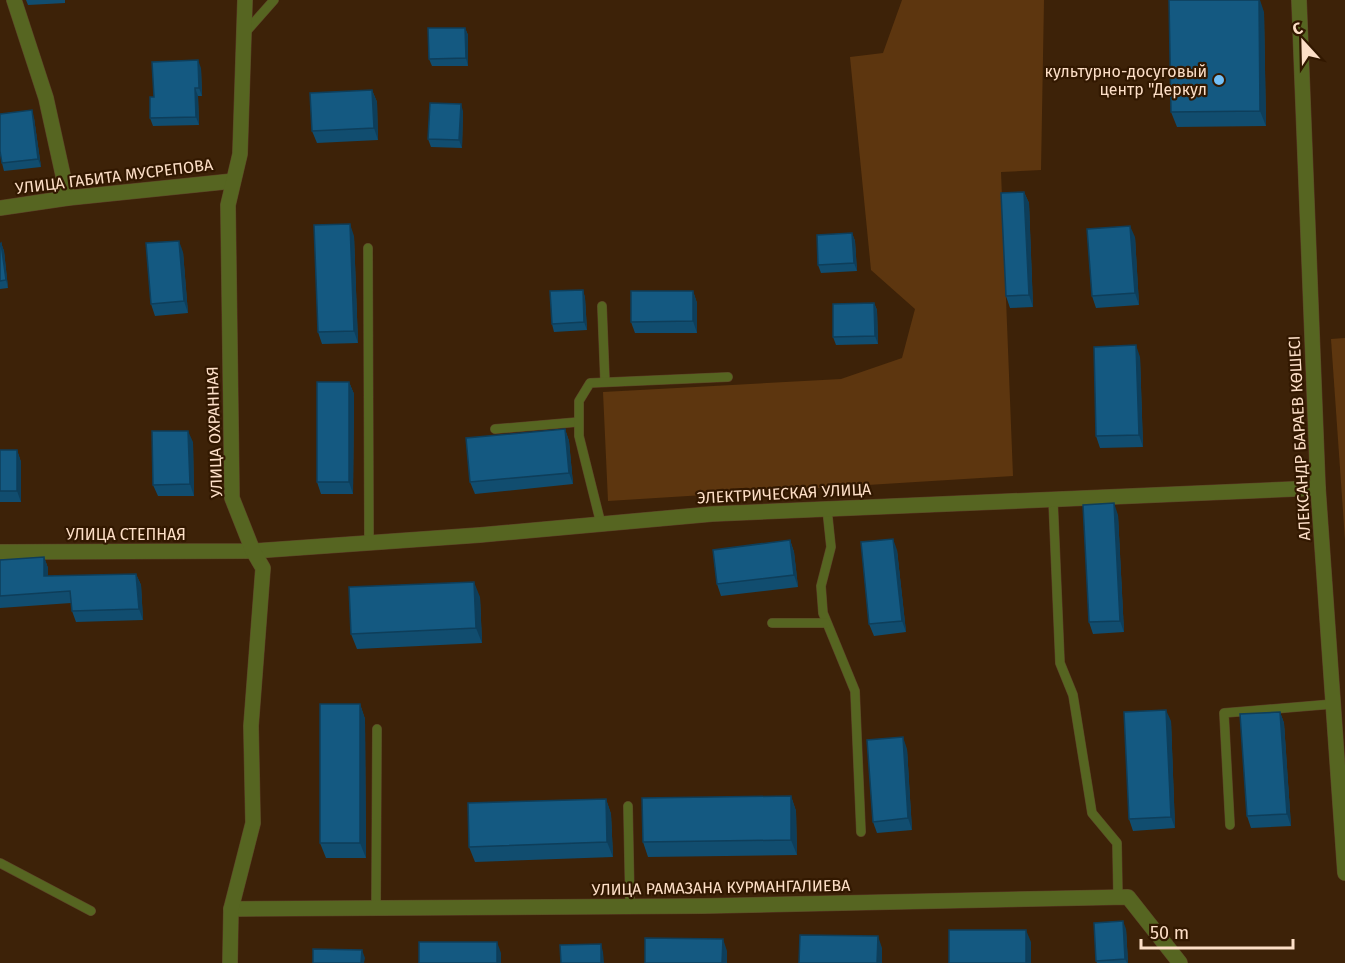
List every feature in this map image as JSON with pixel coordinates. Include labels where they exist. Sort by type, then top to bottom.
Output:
[{"type":"street","points":[[14,0],[46,98],[68,198]]},
{"type":"street","name":"УЛИЦА ОХРАННАЯ","points":[[230,963],[231,909],[253,823],[251,726],[263,568],[253,551],[232,498],[228,205],[240,154],[245,0]]},
{"type":"street","name":"АЛЕКСАНДР БАРАЕВ КӨШЕСІ","points":[[1299,0],[1318,488],[1345,873]]},
{"type":"street","name":"УЛИЦА ГАБИТА МУСРЕПОВА","points":[[0,207],[233,181]]},
{"type":"street","name":"ЭЛЕКТРИЧЕСКАЯ УЛИЦА","points":[[253,551],[369,541],[480,535],[712,514],[1318,488]]},
{"type":"street","name":"УЛИЦА СТЕПНАЯ","points":[[0,552],[253,551]]},
{"type":"street","points":[[1118,897],[1128,897],[1180,963]]},
{"type":"street","name":"УЛИЦА РАМАЗАНА КУРМАНГАЛИЕВА","points":[[231,909],[630,907],[1118,897]]},
{"type":"lane","points":[[243,35],[274,0]]},
{"type":"lane","points":[[369,248],[369,541]]},
{"type":"lane","points":[[602,306],[605,382]]},
{"type":"lane","points":[[602,524],[588,476],[578,422],[579,401],[591,383],[728,377]]},
{"type":"lane","points":[[495,429],[578,422]]},
{"type":"lane","points":[[1053,499],[1060,663],[1073,695],[1092,813],[1117,843],[1118,897]]},
{"type":"lane","points":[[826,509],[831,547],[821,586],[823,613],[855,692],[861,832]]},
{"type":"lane","points":[[772,623],[826,623]]},
{"type":"lane","points":[[1230,825],[1224,713],[1333,704]]},
{"type":"lane","points":[[376,908],[377,729]]},
{"type":"lane","points":[[628,806],[630,907]]},
{"type":"lane","points":[[0,863],[20,876],[91,912]]},
{"type":"shaded area","points":[[902,0],[1044,0],[1041,170],[1001,172],[1013,476],[608,501],[603,392],[841,379],[902,358],[915,309],[871,270],[850,57],[883,53]]},
{"type":"shaded area","points":[[1345,338],[1345,540],[1331,339]]},
{"type":"building","points":[[1169,0],[1259,0],[1260,111],[1171,112]]},
{"type":"building","points":[[428,28],[465,28],[466,58],[429,59]]},
{"type":"building","points":[[198,60],[199,88],[195,88],[196,117],[150,118],[150,97],[154,97],[152,62]]},
{"type":"building","points":[[372,90],[374,128],[312,131],[310,93]]},
{"type":"building","points":[[430,103],[461,104],[459,140],[428,139]]},
{"type":"building","points":[[32,110],[38,159],[2,163],[0,114]]},
{"type":"building","points":[[1024,192],[1029,295],[1006,296],[1001,193]]},
{"type":"building","points":[[350,224],[354,331],[318,332],[314,225]]},
{"type":"building","points":[[1130,226],[1135,293],[1092,296],[1087,229]]},
{"type":"building","points":[[852,233],[854,263],[818,265],[817,235]]},
{"type":"building","points":[[179,241],[184,301],[151,304],[146,243]]},
{"type":"building","points":[[0,244],[6,280],[0,281]]},
{"type":"building","points":[[583,290],[584,322],[552,324],[550,291]]},
{"type":"building","points":[[631,291],[693,291],[693,321],[631,322]]},
{"type":"building","points":[[874,303],[875,336],[833,337],[833,304]]},
{"type":"building","points":[[1136,345],[1139,435],[1096,436],[1094,347]]},
{"type":"building","points":[[317,382],[349,382],[349,482],[317,482]]},
{"type":"building","points":[[565,429],[569,473],[470,482],[466,438]]},
{"type":"building","points":[[152,431],[188,431],[190,484],[153,485]]},
{"type":"building","points":[[0,450],[17,450],[17,491],[0,491]]},
{"type":"building","points":[[1114,503],[1120,621],[1089,622],[1083,505]]},
{"type":"building","points":[[893,539],[902,621],[869,624],[861,542]]},
{"type":"building","points":[[790,540],[794,575],[717,584],[713,550]]},
{"type":"building","points":[[44,557],[44,576],[136,574],[139,609],[72,611],[70,591],[0,596],[0,560]]},
{"type":"building","points":[[474,582],[476,628],[351,634],[349,587]]},
{"type":"building","points":[[320,704],[360,704],[360,843],[320,843]]},
{"type":"building","points":[[1166,710],[1171,817],[1129,819],[1124,712]]},
{"type":"building","points":[[1280,712],[1287,814],[1247,816],[1240,714]]},
{"type":"building","points":[[903,737],[908,818],[873,822],[867,740]]},
{"type":"building","points":[[791,796],[791,840],[643,842],[642,798]]},
{"type":"building","points":[[606,799],[607,842],[469,847],[468,803]]},
{"type":"building","points":[[1123,921],[1125,959],[1096,961],[1094,923]]},
{"type":"building","points":[[949,930],[1026,930],[1026,963],[949,963]]},
{"type":"building","points":[[800,935],[878,936],[877,963],[799,963]]},
{"type":"building","points":[[645,938],[723,939],[722,963],[645,963]]},
{"type":"building","points":[[419,942],[497,942],[497,963],[419,963]]},
{"type":"building","points":[[601,944],[601,963],[561,963],[560,945]]},
{"type":"building","points":[[313,949],[362,950],[361,963],[313,963]]},
{"type":"place","name":"культурно-досуговый центр \"Деркул","points":[[1219,80]]}]
